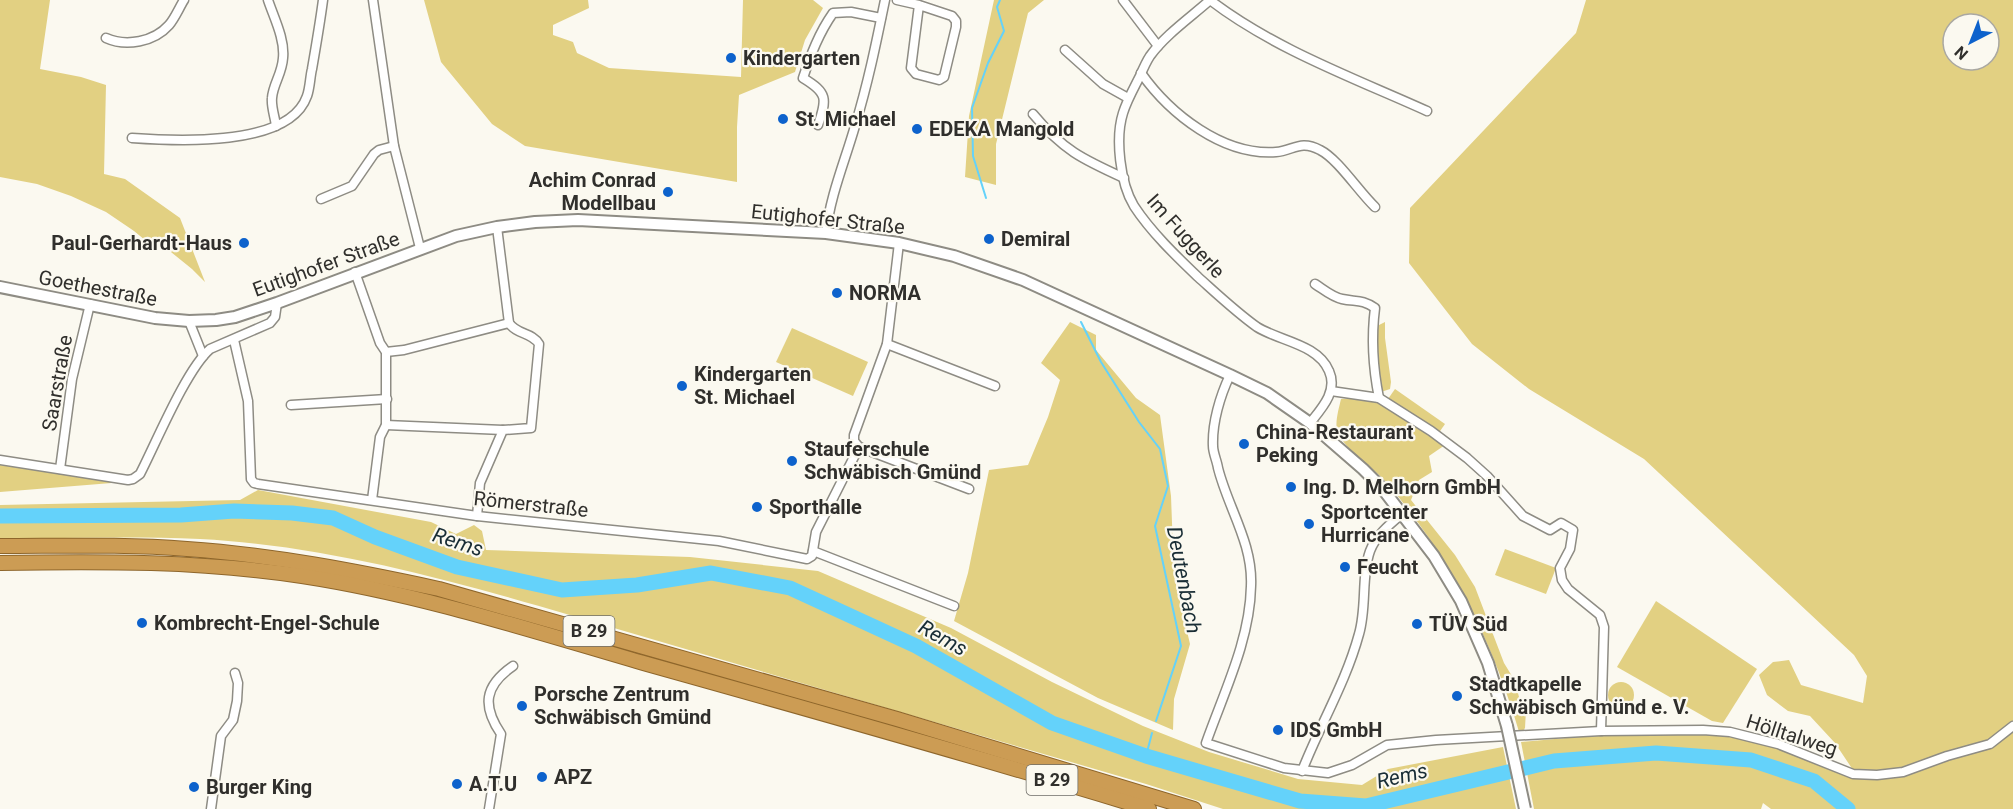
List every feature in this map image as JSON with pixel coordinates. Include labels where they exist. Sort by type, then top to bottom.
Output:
[{"type":"highway","name":"B 29","points":[[0,546],[124,545],[217,551],[303,561],[440,589],[897,719],[1194,809]]},
{"type":"highway","name":"B 29","points":[[0,563],[144,561],[215,566],[303,576],[383,591],[552,636],[1149,809]]},
{"type":"street","points":[[106,38],[129,43],[153,37],[170,24],[184,0]]},
{"type":"street","points":[[268,0],[284,55],[281,72],[271,100],[276,126]]},
{"type":"street","points":[[132,138],[181,141],[223,139],[268,129],[297,113],[307,97],[324,0]]},
{"type":"street","points":[[373,0],[394,146],[420,248]]},
{"type":"street","points":[[826,233],[838,180],[871,73],[885,0]]},
{"type":"street","points":[[897,0],[919,5],[952,16],[956,21],[944,77],[939,80],[916,74],[911,68],[919,5]]},
{"type":"street","points":[[1123,0],[1158,46]]},
{"type":"street","points":[[1210,0],[1228,14],[1271,40],[1427,111]]},
{"type":"street","name":"Im Fuggerle","points":[[1210,0],[1158,46],[1148,58],[1128,98],[1122,115],[1120,135],[1124,178],[1134,205],[1186,266],[1242,316],[1260,328],[1313,352],[1320,358],[1330,372],[1331,391]]},
{"type":"street","points":[[818,125],[825,98],[822,91],[803,78],[823,27],[833,13],[851,12],[881,18]]},
{"type":"street","points":[[1065,50],[1102,84],[1128,98]]},
{"type":"street","points":[[1141,73],[1171,107],[1202,130],[1225,142],[1252,151],[1276,152],[1292,146],[1321,150],[1336,162],[1375,207]]},
{"type":"street","points":[[1033,114],[1052,137],[1082,160],[1124,178]]},
{"type":"street","points":[[321,199],[352,186],[374,154],[379,150],[394,146]]},
{"type":"street","name":"Eutighofer Straße","points":[[189,321],[235,317],[456,236],[497,227],[578,220],[826,233],[899,243],[954,256],[1005,273],[1267,393],[1310,423],[1363,469],[1403,513],[1434,556],[1461,601],[1488,663],[1507,726],[1526,809]]},
{"type":"street","points":[[386,425],[503,430],[531,428],[539,344],[534,337],[514,330],[509,323],[497,227]]},
{"type":"street","points":[[899,243],[887,344],[854,435],[854,441],[859,447],[969,489]]},
{"type":"street","points":[[355,272],[380,343],[386,352],[386,425],[380,437],[372,500]]},
{"type":"street","points":[[1315,284],[1343,300],[1358,300],[1375,309],[1372,350],[1379,398]]},
{"type":"street","name":"Goethestraße","points":[[0,287],[155,318],[189,321]]},
{"type":"street","points":[[0,460],[133,479],[140,474],[202,356],[210,349],[270,323],[275,317],[277,303]]},
{"type":"street","name":"Saarstraße","points":[[60,469],[72,379],[90,304]]},
{"type":"street","points":[[189,321],[202,356]]},
{"type":"street","points":[[386,352],[404,350],[509,323]]},
{"type":"street","name":"Römerstraße","points":[[234,340],[248,401],[251,479],[254,483],[477,516],[719,541],[811,554],[954,606]]},
{"type":"street","points":[[887,344],[995,386]]},
{"type":"street","name":"Hölltalweg","points":[[1230,375],[1216,419],[1213,447],[1221,481],[1243,533],[1249,556],[1252,585],[1248,626],[1206,743],[1273,765],[1328,773],[1341,770],[1387,745],[1601,731],[1662,729],[1730,732],[1778,744],[1853,774],[1877,775],[1903,772],[1990,744],[2013,726]]},
{"type":"street","points":[[1310,423],[1324,406],[1331,391],[1379,398],[1467,458],[1487,476],[1523,516],[1550,530],[1561,523],[1573,530],[1570,549],[1560,568],[1562,580],[1568,589],[1600,615],[1604,627],[1601,731]]},
{"type":"street","points":[[291,405],[387,399]]},
{"type":"street","points":[[477,516],[480,483],[503,430]]},
{"type":"street","points":[[811,554],[816,532],[859,447]]},
{"type":"street","points":[[1302,771],[1355,649],[1364,613],[1369,552],[1386,528],[1403,513]]},
{"type":"street","points":[[489,809],[501,734],[493,722],[488,702],[496,678],[513,666]]},
{"type":"street","points":[[211,809],[221,736],[233,720],[237,700],[238,682],[235,673]]},
{"type":"shaded area","points":[[0,0],[50,0],[40,69],[81,77],[106,85],[104,174],[125,179],[180,218],[205,282],[166,248],[151,245],[106,212],[37,184],[0,177]]},
{"type":"shaded area","points":[[424,0],[588,0],[589,8],[553,25],[553,35],[573,42],[577,53],[609,68],[741,77],[743,0],[813,0],[823,8],[805,40],[795,72],[739,95],[737,182],[525,146],[492,124],[441,62]]},
{"type":"shaded area","points":[[994,0],[1044,0],[1028,13],[996,144],[996,185],[965,177],[969,116]]},
{"type":"shaded area","points":[[1586,0],[2013,0],[2013,809],[1771,809],[1763,803],[1761,809],[1534,809],[1521,742],[1611,734],[1718,735],[1767,744],[1853,770],[1835,743],[1810,716],[1788,711],[1767,695],[1759,675],[1773,662],[1789,660],[1801,685],[1863,703],[1867,676],[1854,655],[1644,459],[1529,389],[1472,344],[1409,263],[1410,208],[1576,33]]},
{"type":"shaded area","points":[[1070,322],[1096,335],[1096,350],[1136,398],[1160,415],[1171,496],[1174,576],[1190,644],[1174,699],[1173,730],[1098,698],[954,621],[968,573],[989,470],[1028,465],[1048,417],[1060,380],[1041,363]]},
{"type":"shaded area","points":[[1385,322],[1391,382],[1390,389],[1381,392],[1376,368],[1375,327]]},
{"type":"shaded area","points":[[792,328],[868,362],[853,396],[776,362]]},
{"type":"shaded area","points":[[1395,389],[1445,424],[1438,434],[1388,399]]},
{"type":"shaded area","points":[[1364,397],[1381,402],[1445,445],[1429,456],[1432,472],[1419,480],[1411,500],[1455,555],[1475,587],[1504,663],[1515,681],[1519,697],[1526,710],[1525,728],[1520,735],[1509,700],[1482,633],[1450,571],[1431,541],[1387,483],[1340,437],[1336,423],[1341,399]]},
{"type":"shaded area","points":[[0,465],[124,482],[0,492]]},
{"type":"shaded area","points":[[258,490],[431,522],[456,534],[474,525],[482,531],[486,550],[690,557],[818,571],[951,628],[1052,682],[1143,726],[1209,752],[1298,779],[1362,785],[1388,769],[1503,747],[1516,809],[1223,809],[1146,784],[539,606],[414,572],[329,554],[243,542],[125,537],[0,539],[0,505],[240,500]]},
{"type":"shaded area","points":[[1505,549],[1556,568],[1546,594],[1495,575]]},
{"type":"shaded area","points":[[1656,601],[1757,669],[1723,723],[1712,721],[1617,667]]},
{"type":"shaded area","points":[[1621,682],[1630,686],[1634,695],[1630,704],[1621,708],[1612,704],[1608,695],[1612,686]]},
{"type":"waterway","name":"Deutenbach","points":[[986,198],[973,156],[972,108],[988,63],[1004,31],[997,7],[1000,0]]},
{"type":"waterway","name":"Deutenbach","points":[[1081,322],[1101,362],[1139,422],[1160,449],[1168,486],[1155,526],[1181,646],[1156,721]]},
{"type":"waterway","name":"Rems","points":[[0,516],[181,515],[234,511],[292,513],[333,518],[375,537],[457,567],[562,590],[637,585],[711,573],[790,588],[916,646],[1052,723],[1146,756],[1300,801],[1366,806],[1554,761],[1656,753],[1751,760],[1814,781],[1848,809]]},
{"type":"waterway","name":"Deutenbach","points":[[1146,756],[1152,733]]},
{"type":"place","name":"Kindergarten","points":[[731,58]]},
{"type":"place","name":"St. Michael","points":[[783,119]]},
{"type":"place","name":"EDEKA Mangold","points":[[917,129]]},
{"type":"place","name":"Achim Conrad Modellbau","points":[[668,192]]},
{"type":"place","name":"Demiral","points":[[989,239]]},
{"type":"place","name":"Paul-Gerhardt-Haus","points":[[244,243]]},
{"type":"place","name":"NORMA","points":[[837,293]]},
{"type":"place","name":"Kindergarten St. Michael","points":[[682,386]]},
{"type":"place","name":"China-Restaurant Peking","points":[[1244,444]]},
{"type":"place","name":"Stauferschule Schwäbisch Gmünd","points":[[792,461]]},
{"type":"place","name":"Ing. D. Melhorn GmbH","points":[[1291,487]]},
{"type":"place","name":"Sporthalle","points":[[757,507]]},
{"type":"place","name":"Sportcenter Hurricane","points":[[1309,524]]},
{"type":"place","name":"Feucht","points":[[1345,567]]},
{"type":"place","name":"Kombrecht-Engel-Schule","points":[[142,623]]},
{"type":"place","name":"TÜV Süd","points":[[1417,624]]},
{"type":"place","name":"Stadtkapelle Schwäbisch Gmünd e. V.","points":[[1457,696]]},
{"type":"place","name":"Porsche Zentrum Schwäbisch Gmünd","points":[[522,706]]},
{"type":"place","name":"IDS GmbH","points":[[1278,730]]},
{"type":"place","name":"APZ","points":[[542,777]]},
{"type":"place","name":"A.T.U","points":[[457,784]]},
{"type":"place","name":"Burger King","points":[[194,787]]}]
